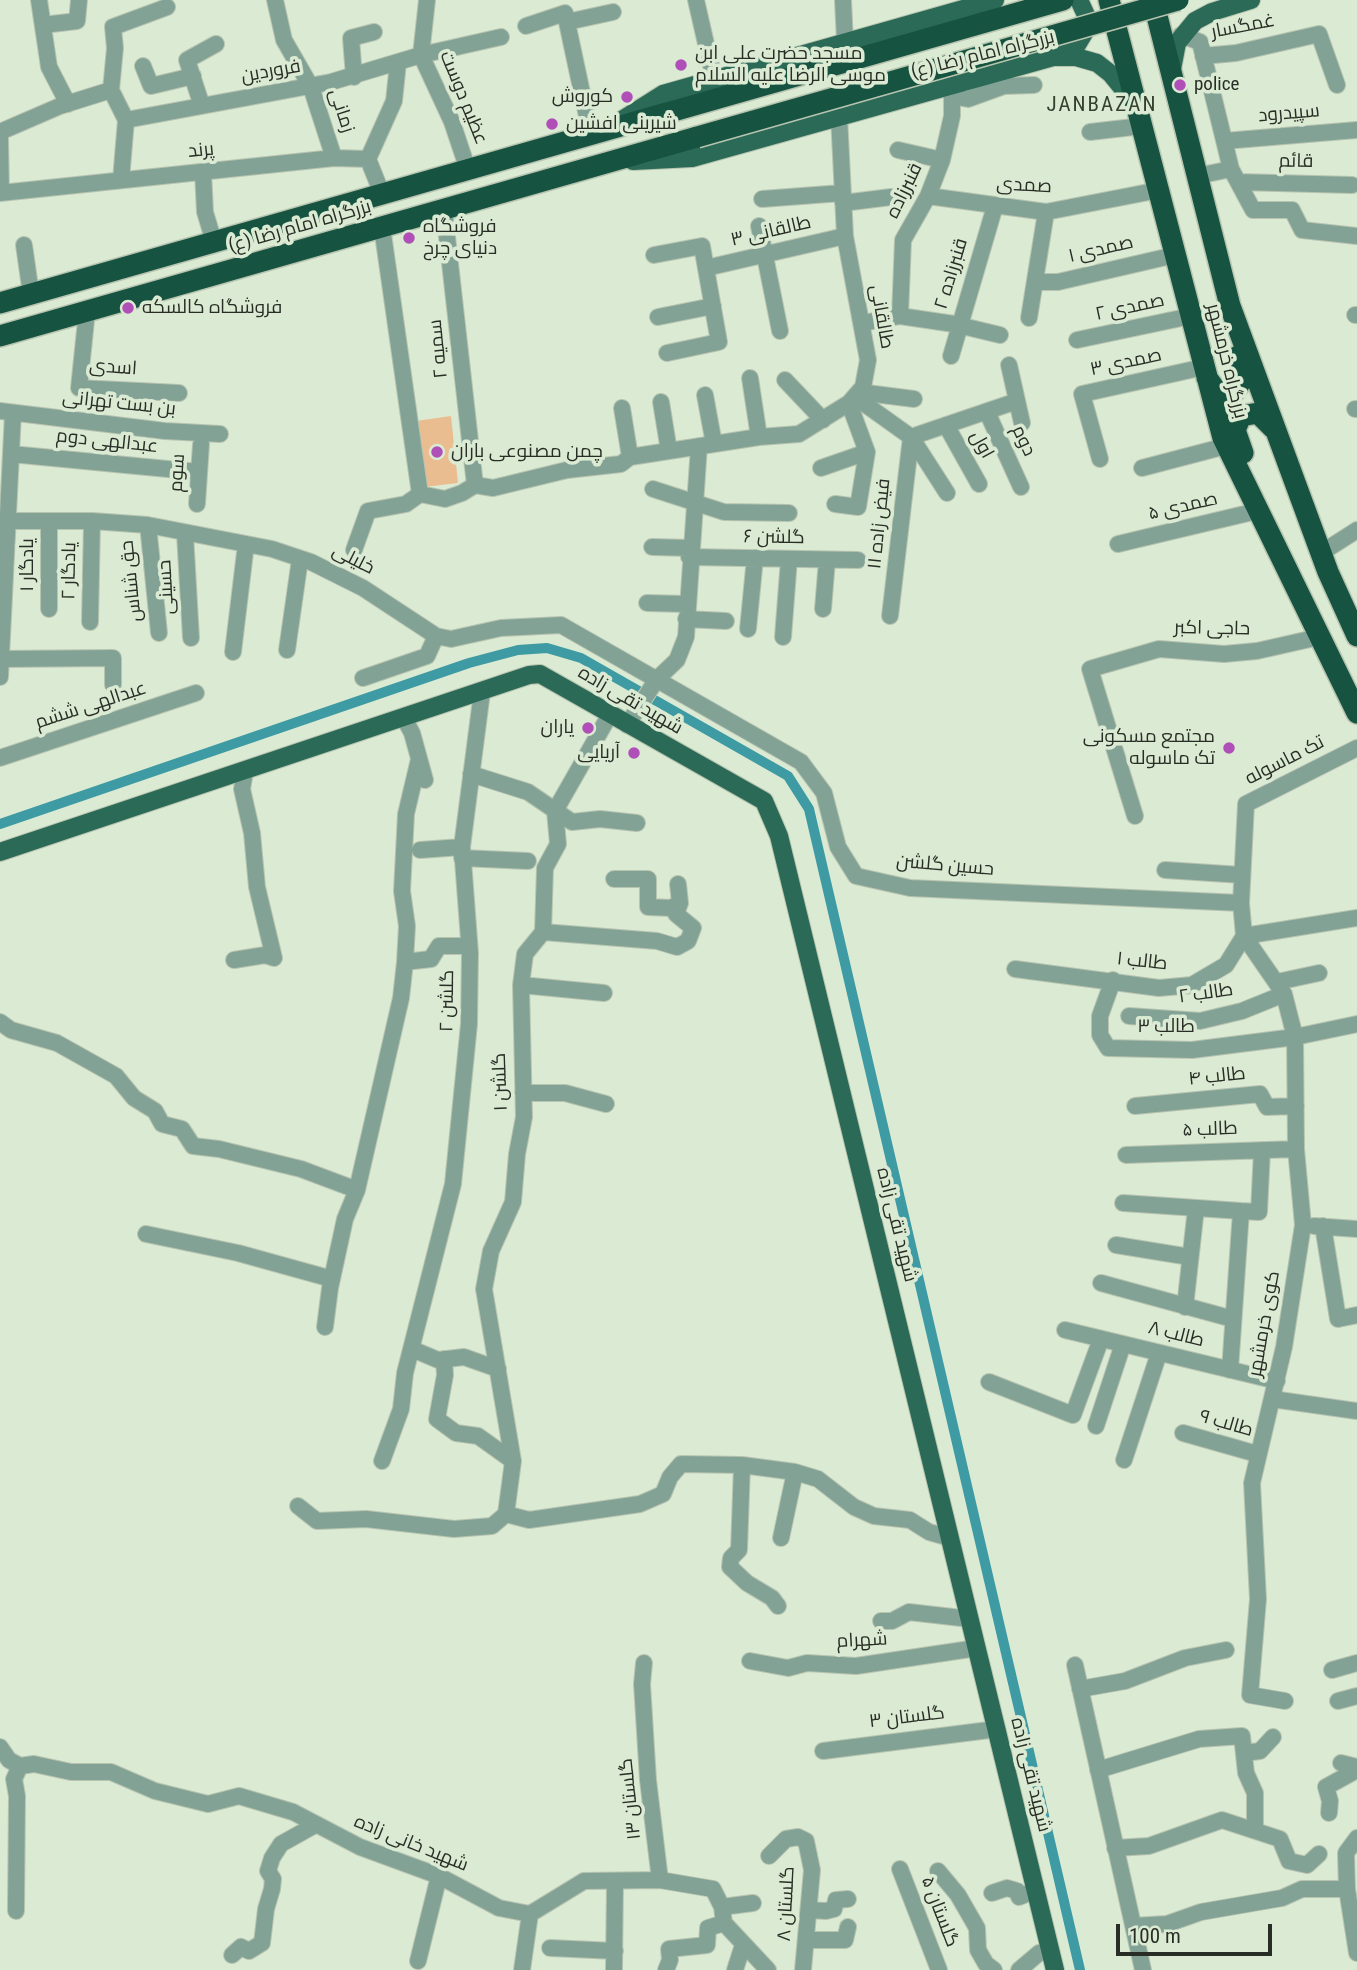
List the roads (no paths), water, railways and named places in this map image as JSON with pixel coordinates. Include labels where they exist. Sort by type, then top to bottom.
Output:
[{"type":"highway","name":"بزرگراه امام رضا (ع)","points":[[0,303],[1063,0]]},
{"type":"highway","name":"بزرگراه خرمشهر","points":[[1109,0],[1226,446],[1357,713]]},
{"type":"highway","name":"بزرگراه خرمشهر","points":[[1153,0],[1237,326],[1321,553],[1357,636]]},
{"type":"highway","name":"بزرگراه امام رضا (ع)","points":[[0,336],[1178,0]]},
{"type":"highway","points":[[1206,373],[1213,390],[1224,394],[1236,391],[1242,378],[1219,263]]},
{"type":"highway","points":[[1276,432],[1266,418],[1255,412],[1241,416],[1235,427],[1293,583]]},
{"type":"main road","name":"بزرگراه امام رضا (ع)","points":[[597,133],[660,95],[995,0]]},
{"type":"main road","points":[[1053,57],[1072,50],[1083,36],[1086,15],[1079,0]]},
{"type":"main road","points":[[1185,0],[1201,9],[1222,8]]},
{"type":"main road","points":[[1173,80],[1173,57],[1181,36],[1197,19],[1251,0]]},
{"type":"main road","name":"بزرگراه امام رضا (ع)","points":[[612,162],[692,158],[839,116],[949,91],[1053,57],[1081,58],[1101,65],[1126,92],[1140,119]]},
{"type":"main road","name":"شهید تقی زاده","points":[[0,852],[540,674],[609,716],[764,801],[779,836],[1055,1970]]},
{"type":"street","points":[[39,0],[49,67],[68,104]]},
{"type":"street","points":[[43,25],[77,21],[79,0]]},
{"type":"street","name":"عظیم دوست","points":[[427,0],[421,55],[452,122],[468,170]]},
{"type":"street","points":[[696,0],[714,79]]},
{"type":"street","points":[[843,0],[845,43]]},
{"type":"street","name":"زمانی","points":[[281,1],[284,40],[311,87],[334,158]]},
{"type":"street","points":[[121,180],[125,120],[111,90],[115,48],[113,27],[167,7]]},
{"type":"street","points":[[567,22],[613,12]]},
{"type":"street","points":[[526,26],[565,13],[597,133]]},
{"type":"street","points":[[354,77],[351,38],[374,33]]},
{"type":"street","name":"غمگسار","points":[[1203,56],[1236,52],[1319,34],[1337,85]]},
{"type":"street","points":[[1181,36],[1199,42],[1224,141],[1235,175],[1252,210],[1292,210],[1302,230],[1357,236]]},
{"type":"street","name":"فروردین","points":[[125,120],[311,87],[354,77],[421,55],[501,37]]},
{"type":"street","points":[[202,106],[187,60],[216,44]]},
{"type":"street","name":"زمانی","points":[[368,159],[394,101],[398,63]]},
{"type":"street","points":[[143,66],[151,86],[192,76]]},
{"type":"street","points":[[949,91],[968,99],[1004,86],[1034,85]]},
{"type":"street","points":[[0,193],[0,135],[68,104],[111,90]]},
{"type":"street","name":"قنبرزاده","points":[[900,316],[903,240],[928,196],[943,160],[952,116],[949,91]]},
{"type":"street","name":"طالقانی","points":[[839,116],[845,236],[868,360],[863,387],[854,397]]},
{"type":"street","points":[[1090,132],[1140,119]]},
{"type":"street","name":"سپیدرود","points":[[1224,141],[1357,130]]},
{"type":"street","points":[[898,150],[943,160]]},
{"type":"street","name":"پرند","points":[[0,193],[334,158],[368,159]]},
{"type":"street","points":[[368,159],[382,194]]},
{"type":"street","points":[[203,172],[205,212],[214,242]]},
{"type":"street","name":"قائم","points":[[1197,176],[1235,175],[1352,185]]},
{"type":"street","name":"صمدی","points":[[928,196],[1046,212],[1159,190]]},
{"type":"street","points":[[762,199],[891,197]]},
{"type":"street","name":"قنبرزاده ۲","points":[[951,356],[995,206]]},
{"type":"street","name":"سمیه ۲","points":[[444,209],[475,485]]},
{"type":"street","points":[[1029,318],[1046,212]]},
{"type":"street","points":[[759,226],[780,331]]},
{"type":"street","points":[[382,227],[420,494]]},
{"type":"street","name":"طالقانی ۳","points":[[706,268],[845,236]]},
{"type":"street","points":[[24,245],[31,294]]},
{"type":"street","points":[[654,255],[702,246],[719,342],[667,353]]},
{"type":"street","name":"صمدی ۱","points":[[1035,282],[1058,282],[1175,255]]},
{"type":"street","points":[[658,317],[713,306]]},
{"type":"street","name":"اسدی","points":[[87,312],[79,388],[178,393]]},
{"type":"street","points":[[863,323],[900,316],[959,325],[1000,335]]},
{"type":"street","name":"صمدی ۲","points":[[1077,340],[1191,316]]},
{"type":"street","points":[[1009,365],[1022,423]]},
{"type":"street","name":"صمدی ۳","points":[[1100,459],[1082,394],[1206,373]]},
{"type":"street","points":[[750,378],[759,437]]},
{"type":"street","points":[[785,380],[823,420]]},
{"type":"street","points":[[627,725],[657,679],[677,660],[686,637],[694,502],[707,445],[705,395]]},
{"type":"street","points":[[354,550],[368,511],[406,504],[420,494],[445,499],[475,485],[494,488],[567,470],[621,464],[631,457],[759,437],[799,434],[854,397],[914,399]]},
{"type":"street","points":[[854,397],[911,437],[947,493]]},
{"type":"street","points":[[835,504],[858,507],[867,452],[854,397]]},
{"type":"street","points":[[911,437],[1017,401]]},
{"type":"street","points":[[661,402],[669,451]]},
{"type":"street","points":[[622,408],[631,457]]},
{"type":"street","points":[[0,677],[3,521],[11,454],[7,412]]},
{"type":"street","name":"بن بست تهرانی","points":[[7,412],[165,431],[220,433]]},
{"type":"street","name":"دوم","points":[[987,412],[1021,487]]},
{"type":"street","name":"اول","points":[[946,425],[979,484]]},
{"type":"street","name":"فیض زاده ۱۱","points":[[890,615],[911,437]]},
{"type":"street","name":"سوم","points":[[197,504],[201,444]]},
{"type":"street","points":[[1142,468],[1226,446]]},
{"type":"street","points":[[821,468],[867,452]]},
{"type":"street","name":"عبدالهی دوم","points":[[11,454],[199,472]]},
{"type":"street","points":[[653,489],[724,512],[789,513]]},
{"type":"street","name":"صمدی ۵","points":[[1118,544],[1257,512]]},
{"type":"street","name":"یادگار ۱","points":[[49,520],[49,609]]},
{"type":"street","name":"خلیلی","points":[[3,521],[92,521],[148,525],[246,544],[300,559],[363,588],[436,636]]},
{"type":"street","name":"یادگار ۲","points":[[90,622],[92,521]]},
{"type":"street","name":"حق شناس","points":[[148,525],[159,633]]},
{"type":"street","points":[[1321,553],[1357,530]]},
{"type":"street","name":"حسینی","points":[[185,534],[191,638]]},
{"type":"street","points":[[233,652],[246,544]]},
{"type":"street","name":"گلشن ۶","points":[[652,547],[755,558],[858,560]]},
{"type":"street","points":[[748,629],[755,558]]},
{"type":"street","points":[[288,650],[300,559]]},
{"type":"street","points":[[783,637],[789,559]]},
{"type":"street","points":[[823,609],[827,560]]},
{"type":"street","points":[[647,603],[726,621]]},
{"type":"street","points":[[363,678],[427,656],[436,636],[451,639],[501,628],[561,625],[657,679]]},
{"type":"street","name":"حاجی اکبر","points":[[1135,816],[1090,669],[1159,649],[1224,654],[1257,651],[1320,637]]},
{"type":"street","points":[[1,659],[113,658],[113,685]]},
{"type":"street","name":"حسین گلشن","points":[[657,679],[802,762],[824,793],[838,847],[856,876],[910,888],[1241,904]]},
{"type":"street","name":"گلشن ۲","points":[[382,1461],[401,1409],[405,1373],[453,1184],[467,1059],[470,946],[462,852],[482,692]]},
{"type":"street","name":"عبدالهی ششم","points":[[0,758],[195,693]]},
{"type":"street","points":[[609,716],[555,811],[558,844],[545,868],[543,932],[657,941],[677,947],[688,941],[692,928],[676,914],[680,903],[678,884]]},
{"type":"street","points":[[404,718],[412,733],[425,780]]},
{"type":"street","name":"تک ماسوله","points":[[1241,904],[1246,804],[1357,748]]},
{"type":"street","points":[[325,1327],[345,1219],[357,1190],[401,998],[407,926],[402,891],[406,814],[419,759]]},
{"type":"street","points":[[234,960],[264,955],[274,958],[257,887],[252,833],[242,789],[245,772]]},
{"type":"street","points":[[471,774],[528,792],[572,822],[600,819],[637,823]]},
{"type":"street","points":[[420,850],[462,852],[528,861]]},
{"type":"street","points":[[1165,870],[1242,875]]},
{"type":"street","points":[[614,879],[648,879],[648,907],[671,908],[680,903]]},
{"type":"street","name":"کوی خرمشهر","points":[[1241,904],[1244,936],[1280,988],[1295,1037],[1296,1149],[1303,1225],[1277,1381],[1252,1483],[1258,1599],[1250,1695],[1284,1701]]},
{"type":"street","points":[[1244,936],[1357,918]]},
{"type":"street","name":"گلشن ۱","points":[[506,1514],[513,1461],[484,1289],[491,1251],[513,1202],[517,1154],[524,1117],[521,985],[525,954],[543,932]]},
{"type":"street","name":"طالب ۱","points":[[1015,969],[1159,988],[1192,985],[1226,965],[1244,936]]},
{"type":"street","points":[[405,962],[431,959],[439,946],[470,946]]},
{"type":"street","name":"طالب ۲","points":[[1129,1016],[1200,1021],[1242,1011],[1280,988],[1319,973]]},
{"type":"street","name":"طالب ۳","points":[[1113,980],[1100,1016],[1100,1035],[1108,1048],[1192,1050],[1295,1037]]},
{"type":"street","points":[[521,985],[604,993]]},
{"type":"street","points":[[0,1022],[11,1030],[57,1043],[116,1076],[134,1098],[155,1111],[162,1124],[183,1129],[193,1146],[219,1149],[301,1169],[357,1190]]},
{"type":"street","points":[[1295,1037],[1357,1024]]},
{"type":"street","points":[[523,1093],[565,1093],[606,1104]]},
{"type":"street","name":"طالب ۴","points":[[1135,1106],[1260,1094],[1267,1107],[1296,1106]]},
{"type":"street","name":"طالب ۵","points":[[1126,1154],[1296,1149]]},
{"type":"street","points":[[1123,1203],[1259,1212],[1262,1150]]},
{"type":"street","points":[[1185,1307],[1196,1208]]},
{"type":"street","points":[[1230,1370],[1241,1211]]},
{"type":"street","points":[[1303,1225],[1357,1229]]},
{"type":"street","points":[[1324,1226],[1338,1319],[1357,1315]]},
{"type":"street","points":[[146,1234],[238,1253],[332,1279]]},
{"type":"street","points":[[1116,1245],[1191,1258]]},
{"type":"street","points":[[1101,1283],[1233,1319]]},
{"type":"street","name":"طالب ۸","points":[[1065,1330],[1277,1381]]},
{"type":"street","points":[[989,1382],[1073,1415],[1101,1339]]},
{"type":"street","points":[[1096,1426],[1123,1344]]},
{"type":"street","points":[[412,1349],[438,1360],[464,1357],[498,1369]]},
{"type":"street","points":[[1125,1460],[1159,1353]]},
{"type":"street","points":[[444,1359],[445,1375],[437,1419],[456,1433],[478,1436],[513,1461]]},
{"type":"street","points":[[1272,1399],[1357,1411]]},
{"type":"street","name":"طالب ۹","points":[[1183,1433],[1257,1454]]},
{"type":"street","points":[[299,1506],[317,1521],[366,1519],[454,1529],[492,1526],[506,1514],[528,1520],[640,1504],[663,1494],[670,1477],[681,1464],[742,1465],[795,1472],[818,1479],[854,1507],[874,1516],[910,1520],[929,1532],[950,1538]]},
{"type":"street","points":[[742,1465],[739,1550],[732,1558],[730,1567],[747,1583],[772,1598],[778,1606]]},
{"type":"street","points":[[781,1538],[795,1472]]},
{"type":"street","points":[[881,1620],[892,1621],[909,1612],[970,1619]]},
{"type":"street","name":"شهرام","points":[[750,1661],[788,1668],[807,1663],[856,1666],[977,1648]]},
{"type":"street","points":[[1080,1689],[1125,1681],[1185,1658],[1226,1650]]},
{"type":"street","name":"گلستان ۱۳","points":[[644,1663],[642,1684],[660,1880]]},
{"type":"street","points":[[1332,1670],[1357,1663]]},
{"type":"street","points":[[1075,1665],[1143,1970]]},
{"type":"street","points":[[1338,1701],[1357,1696]]},
{"type":"street","name":"گلستان ۳","points":[[823,1751],[997,1729]]},
{"type":"street","points":[[1098,1770],[1199,1739],[1242,1736],[1246,1773],[1255,1793],[1255,1830]]},
{"type":"street","points":[[1244,1753],[1259,1751],[1273,1737]]},
{"type":"street","points":[[0,1747],[9,1760],[20,1766],[14,1779],[17,1796],[16,1911]]},
{"type":"street","name":"شهید خانی زاده","points":[[20,1766],[34,1764],[72,1772],[111,1772],[155,1791],[208,1804],[239,1796],[293,1812],[360,1847],[439,1876],[499,1908],[530,1914]]},
{"type":"street","points":[[1329,1813],[1330,1801],[1326,1787],[1352,1767]]},
{"type":"street","points":[[1115,1848],[1149,1846],[1222,1820],[1280,1839],[1289,1861],[1307,1865],[1319,1854]]},
{"type":"street","points":[[232,1955],[240,1947],[249,1951],[262,1943],[266,1909],[272,1889],[273,1879],[268,1871],[272,1858],[281,1844],[315,1825]]},
{"type":"street","name":"گلستان ۸","points":[[769,1856],[786,1839],[798,1837],[806,1841],[812,1870],[803,1970]]},
{"type":"street","points":[[1357,1838],[1346,1853],[1347,1889],[1357,1953]]},
{"type":"street","name":"گلستان ۵","points":[[900,1869],[939,1970]]},
{"type":"street","points":[[938,1871],[958,1895],[976,1928],[978,1950],[986,1964],[994,1970]]},
{"type":"street","points":[[418,1961],[439,1876]]},
{"type":"street","points":[[522,1970],[530,1914],[584,1881],[660,1880],[713,1889],[723,1915],[743,1945],[768,1970]]},
{"type":"street","points":[[614,1970],[615,1881]]},
{"type":"street","points":[[992,1893],[1007,1888],[1017,1891],[1019,1897],[1036,1890]]},
{"type":"street","points":[[1133,1926],[1167,1924],[1200,1912],[1282,1898],[1302,1889],[1347,1889]]},
{"type":"street","points":[[809,1910],[834,1909],[836,1900],[848,1899]]},
{"type":"street","points":[[666,1970],[670,1960],[669,1949],[683,1945],[707,1945],[708,1928],[723,1915],[753,1903]]},
{"type":"street","points":[[806,1940],[845,1940],[848,1927]]},
{"type":"street","points":[[735,1970],[743,1945]]},
{"type":"street","points":[[550,1948],[615,1951]]},
{"type":"street","points":[[1018,1970],[1039,1953],[1051,1951]]},
{"type":"waterway","points":[[0,824],[469,663],[518,650],[547,648],[581,658],[788,776],[809,809],[1080,1970]]},
{"type":"place","name":"مسجد حضرت علی ابن موسی الرضا علیه السلام","points":[[681,65]]},
{"type":"place","name":"police","points":[[1180,85]]},
{"type":"place","name":"کوروش","points":[[627,97]]},
{"type":"place","name":"شیرینی افشین","points":[[552,124]]},
{"type":"place","name":"فروشگاه دنیای چرخ","points":[[409,238]]},
{"type":"place","name":"فروشگاه کالسکه","points":[[128,308]]},
{"type":"place","name":"چمن مصنوعی باران","points":[[437,452]]},
{"type":"place","name":"یاران","points":[[588,728]]},
{"type":"place","name":"مجتمع مسکونی تک ماسوله","points":[[1229,748]]},
{"type":"place","name":"آریایی","points":[[634,753]]},
{"type":"district","name":"JANBAZAN","points":[[1102,106]]}]
